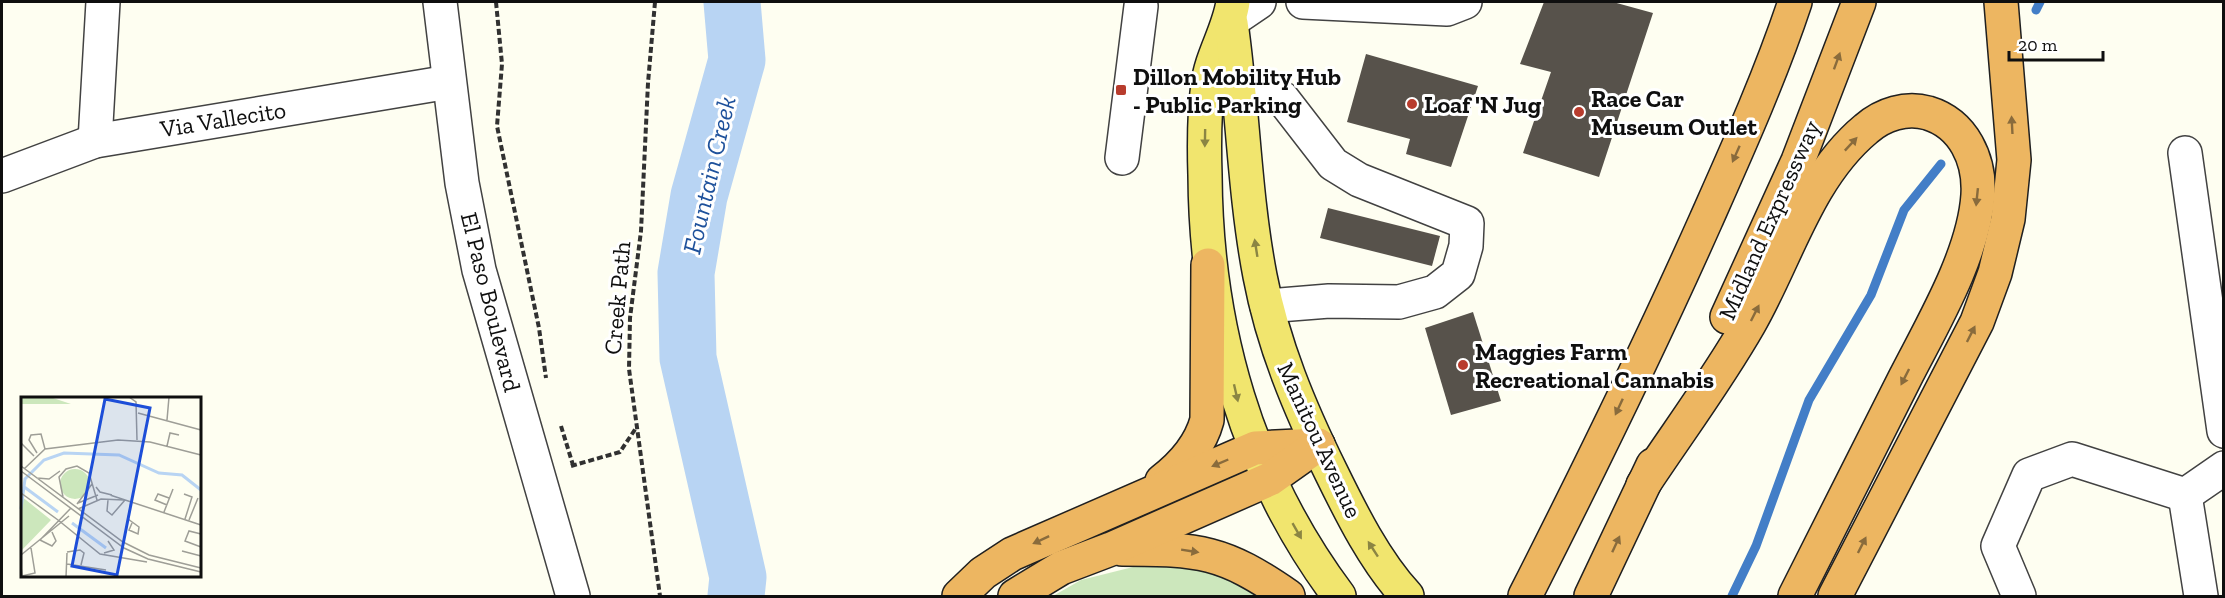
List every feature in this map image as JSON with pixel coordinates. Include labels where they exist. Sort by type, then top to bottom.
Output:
[{"type":"highway","points":[[1528,590],[1679,281],[1760,98],[1795,2]]},
{"type":"highway","name":"Midland Expressway","points":[[1591,597],[1643,485],[1749,273],[1798,161],[1858,2]]},
{"type":"highway","points":[[1835,597],[1977,322],[1995,273],[2008,219],[2014,160],[2001,2]]},
{"type":"highway","points":[[1643,485],[1749,325],[1826,174],[1865,129],[1882,118],[1909,110],[1923,112],[1944,120],[1974,156],[1978,177],[1973,222],[1941,306],[1795,597]]},
{"type":"highway","points":[[1144,496],[1183,465],[1204,432],[1209,394],[1208,266]]},
{"type":"highway","points":[[959,597],[983,573],[1012,554],[1255,448],[1318,445]]},
{"type":"highway","points":[[1015,597],[1061,568],[1111,549],[1270,479],[1318,445]]},
{"type":"highway","points":[[1111,549],[1183,549],[1205,553],[1235,563],[1288,597]]},
{"type":"main road","name":"Manitou Avenue","points":[[1232,11],[1250,216],[1267,306],[1295,394],[1318,445],[1371,546],[1407,597]]},
{"type":"main road","points":[[1232,11],[1208,81],[1204,137],[1208,266],[1240,409],[1255,448],[1320,571],[1339,597]]},
{"type":"street","points":[[95,141],[103,2]]},
{"type":"street","name":"El Paso Boulevard","points":[[441,2],[462,183],[479,270],[573,597]]},
{"type":"street","points":[[1232,11],[1259,2]]},
{"type":"street","points":[[1303,2],[1447,9],[1465,2]]},
{"type":"street","points":[[1122,158],[1141,6]]},
{"type":"street","name":"Via Vallecito","points":[[2,176],[95,141],[449,82]]},
{"type":"street","points":[[1241,93],[1282,98],[1333,164],[1359,180],[1467,223],[1466,246],[1458,274],[1435,292],[1399,302],[1329,301],[1267,306]]},
{"type":"street","points":[[2185,153],[2223,431]]},
{"type":"street","points":[[2019,597],[1998,546],[2029,475],[2072,459],[2185,495]]},
{"type":"street","points":[[2185,495],[2223,468]]},
{"type":"street","points":[[2185,495],[2201,597]]},
{"type":"path","points":[[496,2],[502,64],[497,126],[539,328],[548,387]]},
{"type":"path","name":"Creek Path","points":[[655,2],[648,83],[641,231],[630,318],[629,369],[660,597]]},
{"type":"path","points":[[559,421],[573,465]]},
{"type":"path","points":[[539,483],[573,465],[620,452],[637,428]]},
{"type":"green space","points":[[1145,564],[1212,569],[1274,596],[1053,596],[1081,580]]},
{"type":"building","name":"Race Car Museum Outlet","points":[[1544,2],[1613,2],[1653,13],[1599,177],[1523,153],[1551,72],[1520,64]]},
{"type":"building","name":"Loaf 'N Jug","points":[[1366,54],[1478,86],[1451,167],[1406,154],[1410,139],[1347,122]]},
{"type":"building","points":[[1328,208],[1440,236],[1432,266],[1320,238]]},
{"type":"building","name":"Maggies Farm Recreational Cannabis","points":[[1473,312],[1501,401],[1451,415],[1425,328]]},
{"type":"waterway","name":"Fountain Creek","points":[[732,2],[737,60],[699,196],[686,273],[688,358],[738,577],[736,596]]},
{"type":"waterway","points":[[2036,10],[2040,2]]},
{"type":"waterway","points":[[1732,596],[1756,546],[1809,400],[1871,295],[1904,210],[1941,164]]},
{"type":"place","name":"Dillon Mobility Hub - Public Parking","points":[[1121,90]]},
{"type":"place","name":"Loaf 'N Jug","points":[[1412,104]]},
{"type":"place","name":"Race Car Museum Outlet","points":[[1579,112]]},
{"type":"place","name":"Maggies Farm Recreational Cannabis","points":[[1463,365]]}]
